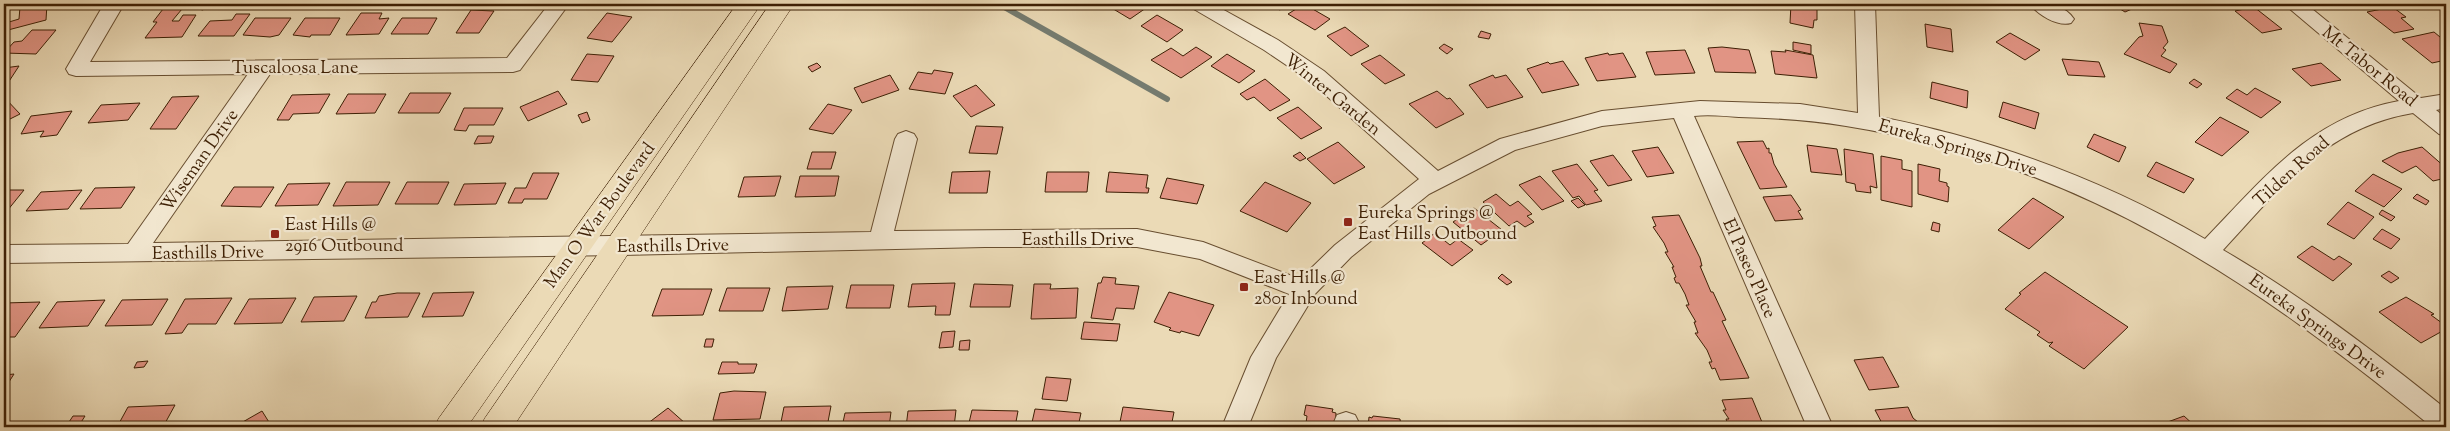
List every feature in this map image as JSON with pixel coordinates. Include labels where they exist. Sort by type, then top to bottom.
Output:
[{"type":"main road","name":"Man O War Boulevard","points":[[450,427],[576,246],[728,38],[750,4]]},
{"type":"main road","name":"Man O War Boulevard","points":[[496,427],[621,246],[782,4]]},
{"type":"street","name":"Tuscaloosa Lane","points":[[114,4],[76,69],[513,65],[559,4]]},
{"type":"street","name":"Winter Garden","points":[[1199,4],[1271,45],[1317,76],[1434,180]]},
{"type":"street","points":[[1865,4],[1868,121]]},
{"type":"street","points":[[2040,4],[2064,19]]},
{"type":"street","name":"Mt Tabor Road","points":[[2294,4],[2446,129]]},
{"type":"street","name":"Wiseman Drive","points":[[134,254],[264,67]]},
{"type":"street","name":"Tilden Road","points":[[2208,251],[2285,172],[2340,128],[2362,118],[2446,101]]},
{"type":"street","name":"Eureka Springs Drive","points":[[1235,427],[1262,360],[1304,290],[1362,231],[1392,207],[1434,180],[1496,149],[1554,130],[1604,118],[1681,110],[1755,108],[1868,121],[1969,146],[2049,174],[2136,212],[2208,251],[2259,282],[2346,344],[2446,424]]},
{"type":"street","name":"El Paseo Place","points":[[1681,110],[1820,427]]},
{"type":"street","points":[[880,240],[906,139]]},
{"type":"street","name":"Easthills Drive","points":[[4,254],[134,254],[880,240],[1137,238],[1203,251],[1304,290]]},
{"type":"building","points":[[33,4],[47,4],[46,20],[8,30],[9,22],[19,19],[20,7]]},
{"type":"building","points":[[204,4],[214,4],[212,7],[202,10],[199,8]]},
{"type":"building","points":[[492,4],[518,4],[514,8]]},
{"type":"building","points":[[1105,4],[1139,4],[1146,8],[1130,19]]},
{"type":"building","points":[[1269,4],[1287,4],[1280,10]]},
{"type":"building","points":[[1304,4],[1330,19],[1315,30],[1288,14]]},
{"type":"building","points":[[1636,4],[1672,4],[1672,5],[1638,7]]},
{"type":"building","points":[[1791,4],[1817,4],[1817,20],[1814,20],[1813,28],[1790,23]]},
{"type":"building","points":[[2112,4],[2139,4],[2141,5],[2125,12]]},
{"type":"building","points":[[2254,7],[2282,29],[2262,33],[2235,11]]},
{"type":"building","points":[[2394,8],[2406,17],[2401,18],[2414,29],[2394,33],[2367,12]]},
{"type":"building","points":[[163,9],[182,9],[172,21],[179,21],[183,15],[196,15],[182,37],[145,38],[157,22],[153,22]]},
{"type":"building","points":[[471,10],[494,11],[479,33],[456,33]]},
{"type":"building","points":[[361,13],[382,13],[379,19],[389,18],[379,34],[346,35]]},
{"type":"building","points":[[607,13],[632,17],[612,42],[587,38]]},
{"type":"building","points":[[236,14],[250,14],[234,36],[198,36],[210,21],[232,20]]},
{"type":"building","points":[[1157,15],[1183,30],[1167,42],[1141,26]]},
{"type":"building","points":[[255,18],[291,18],[279,35],[270,37],[243,35]]},
{"type":"building","points":[[305,18],[340,18],[330,35],[311,35],[310,37],[293,35]]},
{"type":"building","points":[[402,18],[437,18],[428,34],[391,34]]},
{"type":"building","points":[[2139,23],[2162,26],[2168,42],[2163,48],[2166,50],[2161,56],[2177,64],[2170,73],[2124,54],[2139,37],[2143,36]]},
{"type":"building","points":[[1925,24],[1951,29],[1953,52],[1927,47]]},
{"type":"building","points":[[1345,27],[1369,46],[1351,56],[1327,36]]},
{"type":"building","points":[[32,30],[56,30],[36,54],[4,53],[14,42],[22,41]]},
{"type":"building","points":[[1481,31],[1491,34],[1489,39],[1478,37]]},
{"type":"building","points":[[2434,32],[2446,42],[2446,60],[2432,63],[2402,39]]},
{"type":"building","points":[[2010,33],[2040,50],[2025,60],[1996,42]]},
{"type":"building","points":[[1793,42],[1811,45],[1811,54],[1793,50]]},
{"type":"building","points":[[1444,44],[1453,49],[1447,54],[1439,48]]},
{"type":"building","points":[[1196,47],[1212,57],[1181,78],[1151,60],[1171,48],[1183,56]]},
{"type":"building","points":[[1722,47],[1749,50],[1756,73],[1715,72],[1708,48]]},
{"type":"building","points":[[1685,50],[1695,73],[1655,75],[1646,52]]},
{"type":"building","points":[[1785,50],[1813,55],[1817,78],[1775,74],[1771,51],[1786,52]]},
{"type":"building","points":[[1608,53],[1609,55],[1623,53],[1636,77],[1597,81],[1585,58]]},
{"type":"building","points":[[587,54],[614,56],[598,82],[571,80]]},
{"type":"building","points":[[1227,54],[1255,71],[1239,83],[1211,66]]},
{"type":"building","points":[[1380,55],[1405,75],[1385,84],[1361,64]]},
{"type":"building","points":[[2062,59],[2099,62],[2105,77],[2068,75]]},
{"type":"building","points":[[1563,61],[1579,85],[1542,93],[1527,69],[1548,62],[1550,64]]},
{"type":"building","points":[[817,63],[821,67],[812,72],[808,67]]},
{"type":"building","points":[[2321,63],[2341,80],[2311,86],[2292,69]]},
{"type":"building","points":[[19,66],[4,89],[4,68]]},
{"type":"building","points":[[934,70],[953,73],[945,94],[909,89],[918,72],[932,74]]},
{"type":"building","points":[[890,75],[899,90],[862,103],[854,88]]},
{"type":"building","points":[[1493,75],[1495,78],[1506,75],[1523,97],[1487,108],[1469,85]]},
{"type":"building","points":[[1265,79],[1290,100],[1270,111],[1254,97],[1247,100],[1240,94]]},
{"type":"building","points":[[2194,79],[2202,84],[2197,88],[2189,83]]},
{"type":"building","points":[[1932,82],[1968,91],[1967,108],[1930,98]]},
{"type":"building","points":[[976,85],[995,105],[971,117],[953,96]]},
{"type":"building","points":[[2255,88],[2281,102],[2261,118],[2226,98],[2237,89],[2247,95]]},
{"type":"building","points":[[558,91],[567,104],[528,121],[520,107]]},
{"type":"building","points":[[1437,91],[1447,99],[1450,98],[1464,114],[1436,128],[1409,104]]},
{"type":"building","points":[[410,93],[451,93],[439,113],[398,113]]},
{"type":"building","points":[[330,94],[319,113],[293,114],[289,120],[277,120],[292,95]]},
{"type":"building","points":[[348,94],[386,94],[375,113],[336,114]]},
{"type":"building","points":[[199,96],[176,129],[150,129],[172,97]]},
{"type":"building","points":[[4,97],[20,114],[4,122]]},
{"type":"building","points":[[2003,102],[2039,113],[2035,129],[1999,117]]},
{"type":"building","points":[[140,103],[128,120],[88,123],[101,105]]},
{"type":"building","points":[[828,104],[852,110],[833,134],[809,129]]},
{"type":"building","points":[[1298,107],[1322,128],[1301,139],[1277,118]]},
{"type":"building","points":[[464,108],[503,108],[494,125],[469,125],[466,131],[454,130]]},
{"type":"building","points":[[72,111],[57,135],[40,137],[44,131],[21,134],[31,116]]},
{"type":"building","points":[[587,112],[590,120],[582,123],[578,115]]},
{"type":"building","points":[[2220,117],[2249,132],[2222,156],[2195,142]]},
{"type":"building","points":[[976,126],[1003,127],[997,154],[969,153]]},
{"type":"building","points":[[2094,134],[2126,147],[2119,162],[2087,147]]},
{"type":"building","points":[[478,136],[494,136],[491,143],[474,144]]},
{"type":"building","points":[[1763,141],[1767,149],[1769,148],[1774,164],[1787,187],[1760,189],[1737,142]]},
{"type":"building","points":[[1338,142],[1365,167],[1334,184],[1307,159]]},
{"type":"building","points":[[1807,145],[1837,149],[1842,175],[1811,172]]},
{"type":"building","points":[[1658,147],[1674,173],[1647,177],[1632,151]]},
{"type":"building","points":[[2422,147],[2446,168],[2446,178],[2433,181],[2416,166],[2402,173],[2382,161],[2398,153]]},
{"type":"building","points":[[1844,149],[1873,154],[1877,188],[1870,186],[1871,193],[1856,191],[1855,184],[1846,182]]},
{"type":"building","points":[[812,152],[836,152],[831,169],[807,169]]},
{"type":"building","points":[[1300,152],[1306,158],[1300,161],[1293,156]]},
{"type":"building","points":[[1613,155],[1632,180],[1608,186],[1590,161]]},
{"type":"building","points":[[1881,156],[1902,160],[1902,169],[1912,171],[1912,207],[1881,200]]},
{"type":"building","points":[[2156,162],[2194,179],[2184,193],[2147,176]]},
{"type":"building","points":[[1577,164],[1598,190],[1594,191],[1602,201],[1586,205],[1579,196],[1573,198],[1552,171]]},
{"type":"building","points":[[1918,164],[1940,169],[1939,181],[1947,183],[1949,187],[1948,202],[1918,194]]},
{"type":"building","points":[[990,171],[987,193],[949,193],[952,172]]},
{"type":"building","points":[[1047,172],[1089,172],[1087,192],[1045,192]]},
{"type":"building","points":[[1109,172],[1148,175],[1146,188],[1149,188],[1148,193],[1106,192]]},
{"type":"building","points":[[533,173],[559,173],[547,199],[524,199],[522,203],[508,203],[515,188],[526,188]]},
{"type":"building","points":[[2373,174],[2402,189],[2384,207],[2355,191]]},
{"type":"building","points":[[781,176],[775,196],[738,197],[744,177]]},
{"type":"building","points":[[800,176],[839,176],[835,196],[795,197]]},
{"type":"building","points":[[1540,176],[1564,201],[1542,210],[1519,185]]},
{"type":"building","points":[[1167,178],[1204,185],[1197,204],[1160,198]]},
{"type":"building","points":[[346,182],[390,182],[378,205],[333,206]]},
{"type":"building","points":[[407,182],[449,182],[438,204],[395,204]]},
{"type":"building","points":[[1265,182],[1311,203],[1287,232],[1240,211]]},
{"type":"building","points":[[330,183],[318,205],[275,206],[288,184]]},
{"type":"building","points":[[506,183],[496,204],[454,205],[464,184]]},
{"type":"building","points":[[135,187],[121,208],[80,209],[95,188]]},
{"type":"building","points":[[234,187],[274,187],[261,207],[221,206]]},
{"type":"building","points":[[4,190],[24,190],[7,211],[4,211]]},
{"type":"building","points":[[82,190],[68,209],[26,211],[41,192]]},
{"type":"building","points":[[1496,194],[1510,206],[1518,201],[1532,214],[1527,216],[1534,222],[1525,227],[1517,221],[1509,226],[1483,202]]},
{"type":"building","points":[[2417,194],[2429,201],[2426,205],[2413,198]]},
{"type":"building","points":[[1791,195],[1801,210],[1798,211],[1803,219],[1775,221],[1763,197]]},
{"type":"building","points":[[1578,198],[1585,205],[1578,208],[1571,201]]},
{"type":"building","points":[[2033,198],[2064,217],[2029,249],[1998,230]]},
{"type":"building","points":[[2348,202],[2374,217],[2354,239],[2327,224]]},
{"type":"building","points":[[1474,208],[1502,230],[1481,245],[1453,222]]},
{"type":"building","points":[[2382,210],[2395,217],[2391,221],[2379,214]]},
{"type":"building","points":[[1679,215],[1700,258],[1702,266],[1700,266],[1726,320],[1722,321],[1749,378],[1720,380],[1715,368],[1712,369],[1709,362],[1712,362],[1707,350],[1695,333],[1698,333],[1694,322],[1696,322],[1686,305],[1689,305],[1685,294],[1679,283],[1676,283],[1672,267],[1674,267],[1665,252],[1668,252],[1653,227],[1656,226],[1652,217]]},
{"type":"building","points":[[1933,222],[1940,224],[1939,232],[1931,230]]},
{"type":"building","points":[[2382,229],[2400,239],[2391,249],[2373,239]]},
{"type":"building","points":[[1435,233],[1450,245],[1458,239],[1473,250],[1452,266],[1422,243]]},
{"type":"building","points":[[2312,246],[2334,260],[2339,256],[2352,264],[2333,281],[2297,257]]},
{"type":"building","points":[[2389,271],[2399,278],[2391,283],[2381,276]]},
{"type":"building","points":[[2045,272],[2128,327],[2084,369],[2049,346],[2053,342],[2049,343],[2037,335],[2040,332],[2005,309],[2021,294],[2019,293]]},
{"type":"building","points":[[1502,274],[1512,282],[1507,285],[1498,278]]},
{"type":"building","points":[[1103,277],[1116,278],[1115,284],[1139,286],[1134,309],[1116,308],[1113,320],[1091,318],[1098,283],[1101,283]]},
{"type":"building","points":[[955,283],[950,315],[935,315],[936,306],[908,307],[912,284]]},
{"type":"building","points":[[974,284],[1013,285],[1010,307],[970,307]]},
{"type":"building","points":[[1034,284],[1051,284],[1050,289],[1078,288],[1076,318],[1031,319]]},
{"type":"building","points":[[851,285],[894,285],[890,308],[846,308]]},
{"type":"building","points":[[833,286],[828,309],[782,311],[787,287]]},
{"type":"building","points":[[727,288],[770,288],[763,311],[719,311]]},
{"type":"building","points":[[662,289],[712,289],[703,315],[652,316]]},
{"type":"building","points":[[474,292],[463,316],[422,317],[433,293]]},
{"type":"building","points":[[1169,292],[1214,305],[1199,336],[1169,330],[1171,328],[1154,322]]},
{"type":"building","points":[[397,293],[420,293],[408,317],[365,318],[372,302],[376,302],[379,296]]},
{"type":"building","points":[[357,296],[344,321],[301,322],[314,297]]},
{"type":"building","points":[[2406,297],[2434,314],[2431,315],[2446,326],[2446,329],[2421,343],[2379,312]]},
{"type":"building","points":[[232,298],[216,324],[188,324],[182,333],[165,334],[185,299]]},
{"type":"building","points":[[296,298],[282,323],[234,324],[249,299]]},
{"type":"building","points":[[168,299],[152,325],[105,326],[122,300]]},
{"type":"building","points":[[105,300],[88,326],[39,328],[57,302]]},
{"type":"building","points":[[40,302],[15,337],[4,337],[4,303]]},
{"type":"building","points":[[1084,322],[1120,324],[1117,341],[1081,339]]},
{"type":"building","points":[[955,331],[953,347],[939,348],[942,332]]},
{"type":"building","points":[[706,339],[714,339],[712,347],[704,347]]},
{"type":"building","points":[[970,340],[969,350],[959,350],[960,341]]},
{"type":"building","points":[[1883,357],[1899,387],[1869,390],[1854,360]]},
{"type":"building","points":[[148,361],[144,367],[134,368],[137,362]]},
{"type":"building","points":[[722,362],[757,364],[754,373],[718,374]]},
{"type":"building","points":[[14,374],[7,385],[4,385],[5,375]]},
{"type":"building","points":[[1046,377],[1071,379],[1067,401],[1042,399]]},
{"type":"building","points":[[734,391],[766,392],[760,419],[713,420],[720,393]]},
{"type":"building","points":[[1752,398],[1764,427],[1732,427],[1731,424],[1728,424],[1726,419],[1729,419],[1723,410],[1726,410],[1722,400]]},
{"type":"building","points":[[175,405],[163,427],[117,427],[128,407]]},
{"type":"building","points":[[1306,405],[1333,409],[1332,412],[1336,413],[1335,427],[1302,427],[1302,423],[1306,423],[1307,416],[1304,415]]},
{"type":"building","points":[[831,406],[827,427],[780,427],[784,407]]},
{"type":"building","points":[[1123,407],[1174,412],[1171,427],[1119,427]]},
{"type":"building","points":[[1908,407],[1913,418],[1924,427],[1884,427],[1875,410]]},
{"type":"building","points":[[668,408],[686,424],[682,427],[643,427]]},
{"type":"building","points":[[1035,409],[1081,413],[1078,427],[1031,427]]},
{"type":"building","points":[[956,410],[954,427],[906,427],[908,411]]},
{"type":"building","points":[[972,410],[1018,411],[1015,427],[968,427]]},
{"type":"building","points":[[262,411],[272,427],[234,427]]},
{"type":"building","points":[[891,412],[889,427],[842,427],[845,413]]},
{"type":"building","points":[[73,416],[85,416],[80,424],[100,424],[98,427],[51,427],[53,425],[67,425]]},
{"type":"building","points":[[1373,416],[1400,419],[1401,427],[1368,427],[1369,417],[1372,418]]},
{"type":"building","points":[[2184,416],[2196,427],[2154,427]]},
{"type":"building","points":[[1422,422],[1451,427],[1421,427]]},
{"type":"waterway","points":[[999,4],[1167,99]]},
{"type":"place","name":"Eureka Springs @ East Hills Outbound","points":[[1348,222]]},
{"type":"place","name":"East Hills @ 2916 Outbound","points":[[275,234]]},
{"type":"place","name":"East Hills @ 2801 Inbound","points":[[1244,287]]}]
